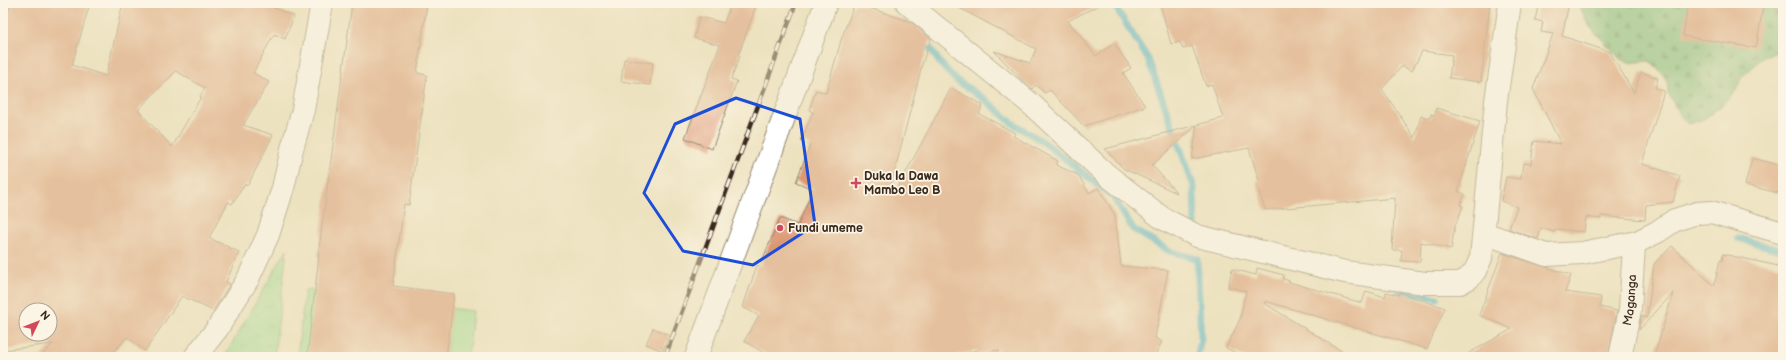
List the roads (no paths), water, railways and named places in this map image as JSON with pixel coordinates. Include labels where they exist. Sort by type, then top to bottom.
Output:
[{"type":"street","points":[[195,357],[217,329],[248,279],[268,235],[283,188],[303,110],[322,3]]},
{"type":"street","points":[[696,357],[826,3]]},
{"type":"street","points":[[907,3],[1031,104],[1107,175],[1162,218],[1197,236],[1345,272],[1425,283],[1446,284],[1460,283],[1469,278],[1475,271],[1481,258],[1496,101],[1510,3]]},
{"type":"street","points":[[1484,233],[1546,255],[1582,253],[1637,242],[1675,220],[1697,213],[1711,212],[1783,233]]},
{"type":"street","name":"Maganga","points":[[1620,357],[1630,310],[1634,246],[1637,242]]},
{"type":"waterway","points":[[1113,3],[1148,59],[1194,187],[1195,225]]},
{"type":"waterway","points":[[931,49],[940,63],[956,80],[986,100],[1011,122],[1045,143],[1113,197],[1133,229],[1169,251],[1197,259],[1201,339],[1197,357]]},
{"type":"waterway","points":[[1738,238],[1783,251]]},
{"type":"waterway","points":[[1398,289],[1437,298]]},
{"type":"railway","points":[[665,357],[796,3]]},
{"type":"place","name":"Duka la Dawa Mambo Leo B","points":[[856,183]]},
{"type":"place","name":"Fundi umeme","points":[[780,228]]}]
